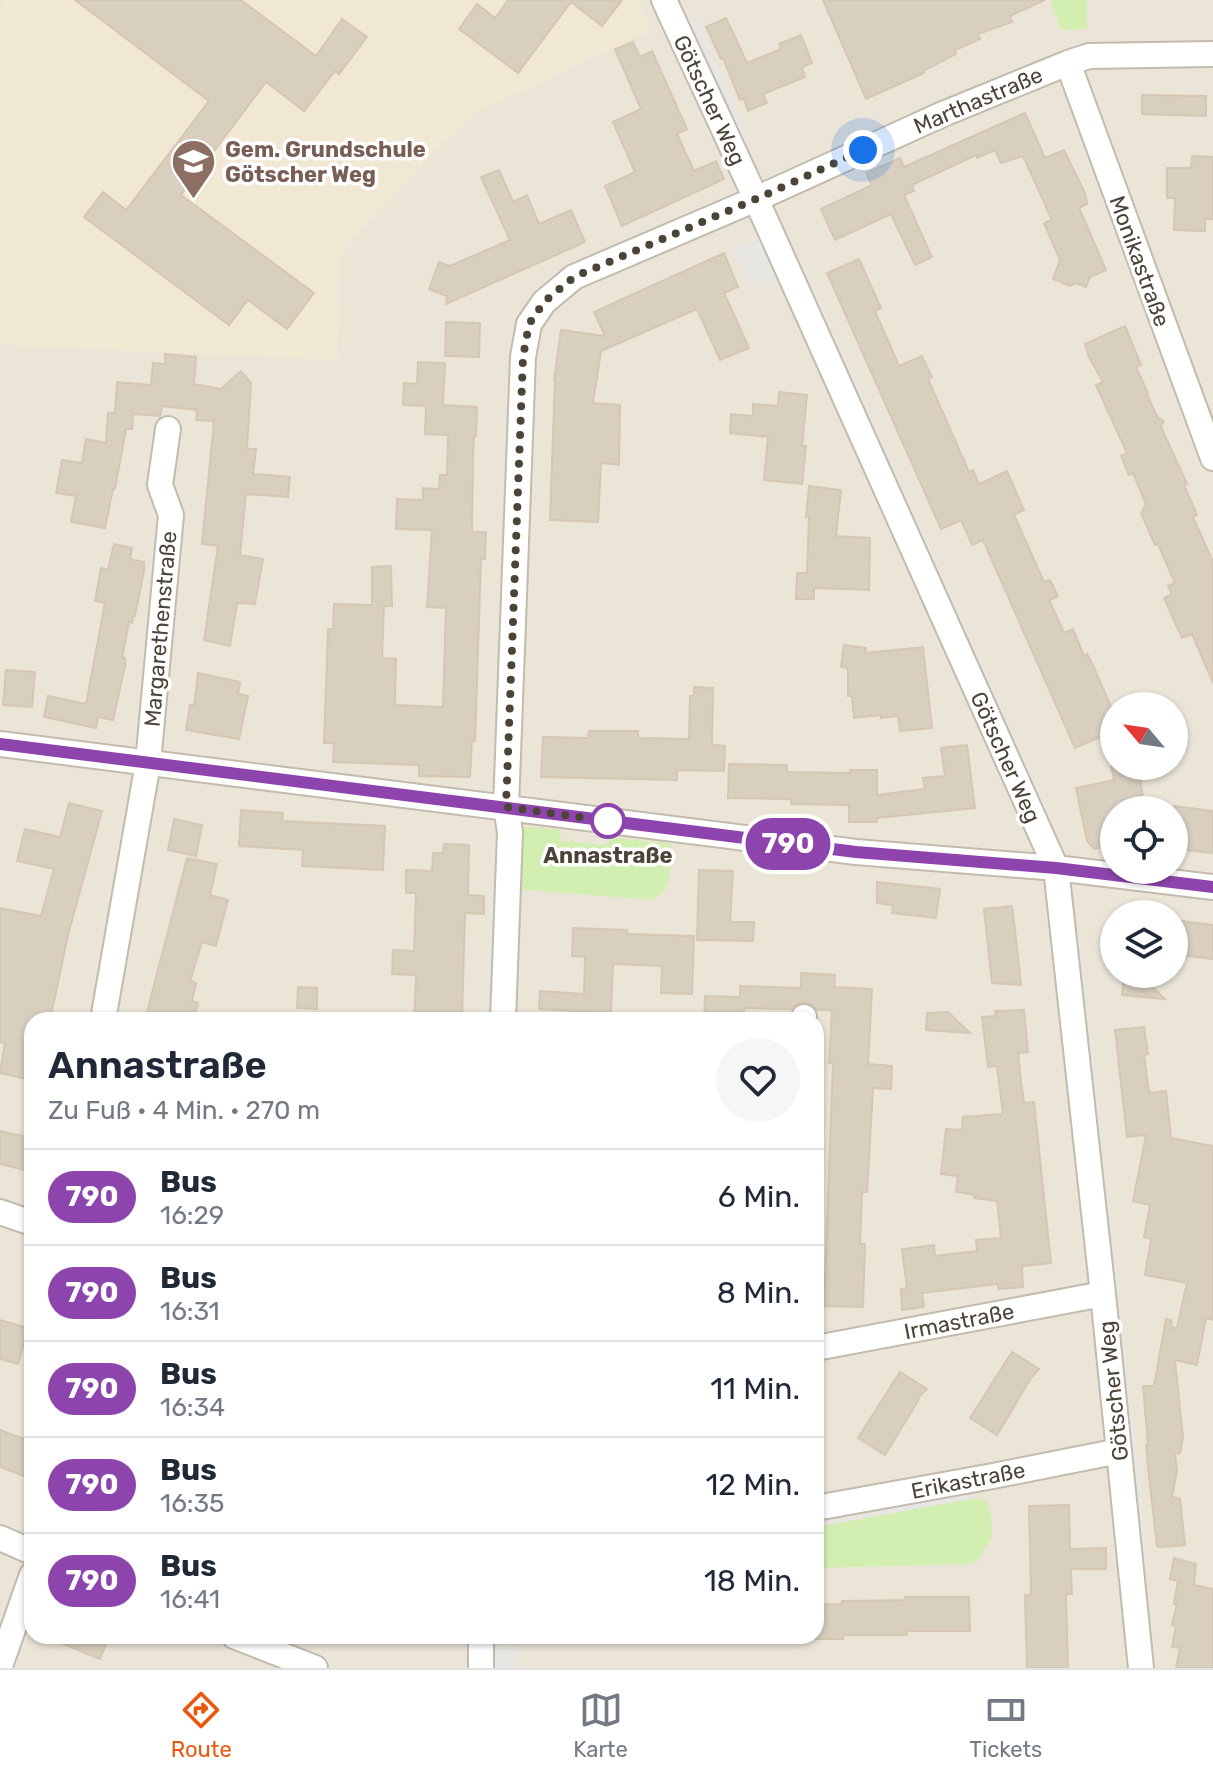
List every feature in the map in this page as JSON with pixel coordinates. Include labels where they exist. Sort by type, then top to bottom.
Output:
[{"type":"street","name":"Götscher Weg","points":[[664,0],[1056,868],[1141,1668]]},
{"type":"street","name":"Marthastraße","points":[[756,199],[943,114],[1089,56],[1213,54]]},
{"type":"street","name":"Monikastraße","points":[[1068,63],[1213,458]]},
{"type":"street","points":[[503,1012],[510,832],[506,807],[523,357],[529,324],[544,302],[574,277],[756,199]]},
{"type":"street","name":"Margarethenstraße","points":[[104,1012],[148,763],[171,515],[160,485],[168,429]]},
{"type":"street","points":[[0,744],[856,852],[1056,868],[1213,887]]},
{"type":"street","points":[[0,1212],[24,1220]]},
{"type":"street","name":"Irmastraße","points":[[824,1346],[1103,1294]]},
{"type":"street","name":"Erikastraße","points":[[824,1507],[1119,1451]]},
{"type":"street","points":[[0,1538],[24,1548]]},
{"type":"street","points":[[0,1666],[24,1598]]},
{"type":"street","points":[[254,1644],[315,1668]]},
{"type":"street","points":[[481,1644],[481,1668]]},
{"type":"shaded area","points":[[0,0],[1213,0],[1213,1668],[0,1668]]},
{"type":"shaded area","name":"Gem. Grundschule Götscher Weg","points":[[3,0],[637,0],[651,31],[479,111],[437,148],[341,253],[337,360],[17,346],[0,342],[0,15]]},
{"type":"shaded area","points":[[687,17],[699,23],[749,138],[744,146]]},
{"type":"shaded area","points":[[758,236],[777,278],[752,290],[732,248]]},
{"type":"shaded area","points":[[789,249],[799,252],[1048,812],[1042,820]]},
{"type":"shaded area","points":[[493,853],[501,854],[493,1012],[486,1012]]},
{"type":"shaded area","points":[[1073,937],[1082,942],[1148,1562],[1141,1572]]},
{"type":"shaded area","points":[[971,1489],[975,1498],[824,1526],[824,1517]]},
{"type":"shaded area","points":[[496,1646],[518,1647],[517,1668],[495,1668]]},
{"type":"green space","points":[[1051,0],[1087,0],[1087,29],[1061,30]]},
{"type":"green space","points":[[521,826],[561,830],[560,841],[608,845],[610,837],[671,844],[669,880],[663,893],[651,900],[518,889]]},
{"type":"green space","points":[[975,1498],[986,1501],[991,1513],[992,1538],[977,1561],[971,1564],[824,1568],[824,1526]]},
{"type":"building","points":[[75,0],[241,0],[316,56],[342,19],[367,37],[339,74],[335,71],[304,111],[266,82],[181,195],[314,293],[287,329],[248,300],[229,325],[84,217],[103,192],[126,210],[209,101]]},
{"type":"building","points":[[508,0],[622,0],[602,26],[571,2],[518,73],[459,29],[477,4],[495,18]]},
{"type":"building","points":[[823,0],[1045,0],[1010,16],[1012,22],[978,34],[980,39],[955,50],[956,54],[924,73],[866,99]]},
{"type":"building","points":[[726,18],[747,63],[781,49],[779,44],[801,35],[812,63],[802,67],[805,77],[763,94],[767,103],[748,111],[706,27]]},
{"type":"building","points":[[633,42],[640,57],[652,51],[687,129],[677,134],[694,171],[716,161],[724,179],[622,226],[605,186],[635,172],[613,122],[641,109],[615,49]]},
{"type":"building","points":[[1142,95],[1206,96],[1206,116],[1142,114]]},
{"type":"building","points":[[1025,113],[1045,158],[1064,150],[1085,193],[1087,204],[1079,208],[1106,270],[1090,277],[1086,287],[1076,283],[1070,286],[1053,279],[1060,260],[1044,223],[1052,220],[1023,156],[1001,163],[995,150],[977,158],[976,155],[912,185],[914,191],[904,195],[932,257],[915,265],[891,214],[835,240],[821,209],[872,185],[866,173],[900,158],[904,167]]},
{"type":"building","points":[[1192,156],[1213,157],[1213,219],[1205,219],[1205,231],[1174,230],[1175,198],[1167,198],[1167,168],[1191,168]]},
{"type":"building","points":[[499,170],[513,202],[527,195],[539,224],[571,210],[585,242],[446,304],[447,296],[429,289],[439,262],[450,266],[510,240],[481,177]]},
{"type":"building","points":[[724,253],[738,287],[724,293],[749,348],[720,360],[697,309],[601,351],[593,403],[620,405],[619,465],[601,463],[598,522],[550,520],[554,380],[561,330],[605,336],[594,312]]},
{"type":"building","points":[[859,259],[881,308],[875,311],[899,366],[922,356],[932,377],[928,379],[969,472],[973,470],[979,484],[1007,471],[1024,510],[1014,515],[1044,582],[1050,580],[1058,596],[1049,600],[1064,633],[1073,629],[1105,692],[1100,692],[1100,737],[1075,748],[983,540],[972,545],[961,520],[941,529],[827,273]]},
{"type":"building","points":[[446,322],[480,323],[479,357],[445,356]]},
{"type":"building","points":[[1125,326],[1141,365],[1136,367],[1158,418],[1164,421],[1161,427],[1187,484],[1184,485],[1197,515],[1193,517],[1213,562],[1213,683],[1192,634],[1182,638],[1164,598],[1172,594],[1168,586],[1175,583],[1141,513],[1146,504],[1133,473],[1129,475],[1121,456],[1127,453],[1096,385],[1103,382],[1085,344]]},
{"type":"building","points":[[165,354],[196,357],[194,384],[221,389],[241,371],[251,383],[247,449],[256,449],[253,474],[290,477],[288,497],[246,494],[240,555],[263,559],[255,604],[237,603],[230,646],[204,640],[218,546],[202,544],[214,421],[196,420],[197,410],[162,406],[160,416],[133,414],[132,429],[126,429],[105,528],[71,522],[76,496],[56,493],[62,460],[82,463],[86,439],[106,443],[108,413],[115,413],[117,382],[151,385],[153,363],[165,364]]},
{"type":"building","points":[[418,362],[445,363],[443,405],[477,407],[472,532],[486,532],[485,559],[481,559],[475,741],[472,741],[470,777],[419,776],[419,765],[333,762],[334,743],[324,743],[328,629],[333,629],[334,604],[372,605],[372,567],[391,566],[392,606],[384,606],[382,658],[396,659],[395,705],[443,707],[446,608],[427,607],[432,530],[396,529],[397,499],[423,500],[423,488],[439,489],[440,475],[447,475],[448,435],[425,434],[426,406],[403,405],[404,383],[417,384]]},
{"type":"building","points":[[779,392],[807,395],[802,484],[764,480],[768,437],[730,433],[731,414],[753,416],[753,404],[778,406]]},
{"type":"building","points":[[809,486],[841,490],[836,536],[870,538],[869,590],[814,588],[814,599],[796,599],[797,573],[807,573]]},
{"type":"building","points":[[114,544],[132,548],[130,559],[144,562],[144,571],[135,616],[132,623],[129,622],[122,658],[125,658],[125,666],[113,720],[98,717],[96,728],[44,717],[48,696],[86,704],[105,603],[95,601],[101,568],[108,570]]},
{"type":"building","points":[[844,645],[866,648],[865,653],[923,647],[932,728],[900,731],[898,716],[854,718],[852,696],[848,696],[848,668],[841,667]]},
{"type":"building","points":[[6,670],[35,672],[32,707],[3,705]]},
{"type":"building","points":[[198,673],[240,682],[238,694],[248,696],[239,739],[186,730],[190,705],[194,705]]},
{"type":"building","points":[[694,687],[713,688],[712,745],[725,746],[724,771],[677,770],[677,780],[541,777],[543,737],[588,738],[589,731],[638,731],[638,738],[689,739],[690,696],[694,696]]},
{"type":"building","points":[[967,745],[975,808],[877,818],[877,822],[849,822],[849,805],[791,804],[791,799],[728,798],[729,764],[787,765],[787,772],[877,770],[877,795],[925,789],[923,778],[945,776],[941,748]]},
{"type":"building","points":[[1114,780],[1140,780],[1143,796],[1100,796],[1100,848],[1094,849],[1087,841],[1076,788]]},
{"type":"building","points":[[69,803],[102,811],[68,935],[52,1012],[24,1012],[24,1078],[0,1073],[5,1043],[0,1042],[0,908],[41,916],[54,869],[17,861],[25,829],[60,837]]},
{"type":"building","points":[[1188,808],[1213,811],[1213,853],[1188,850]]},
{"type":"building","points":[[241,810],[283,813],[282,821],[385,826],[383,870],[302,866],[303,850],[239,846]]},
{"type":"building","points":[[174,819],[202,825],[196,856],[168,850]]},
{"type":"building","points":[[444,844],[469,845],[468,895],[484,896],[484,914],[465,913],[462,1012],[414,1012],[416,975],[392,974],[393,950],[414,951],[416,893],[406,893],[406,870],[432,871],[433,853],[443,853]]},
{"type":"building","points":[[187,858],[217,864],[210,895],[228,900],[216,946],[202,942],[190,981],[196,983],[192,1001],[198,1003],[195,1012],[147,1012]]},
{"type":"building","points":[[699,870],[733,871],[730,922],[754,922],[753,941],[697,940]]},
{"type":"building","points":[[877,882],[940,889],[936,918],[892,913],[893,905],[877,903]]},
{"type":"building","points":[[1012,906],[1021,985],[992,983],[984,909]]},
{"type":"building","points":[[1188,922],[1213,925],[1213,959],[1188,956]]},
{"type":"building","points":[[573,928],[627,930],[627,934],[694,936],[692,994],[661,993],[662,966],[613,964],[611,1012],[539,1009],[540,991],[584,994],[585,957],[572,956]]},
{"type":"building","points":[[801,973],[835,975],[834,987],[872,989],[868,1064],[892,1066],[891,1089],[873,1088],[867,1192],[862,1192],[860,1244],[865,1244],[863,1307],[824,1306],[833,1063],[829,1063],[832,1010],[817,1010],[803,1002],[791,1009],[744,1008],[744,1012],[704,1012],[705,996],[740,997],[740,986],[801,988]]},
{"type":"building","points":[[298,987],[317,988],[317,1009],[297,1008]]},
{"type":"building","points":[[1123,988],[1154,988],[1165,999],[1122,995]]},
{"type":"building","points":[[1024,1010],[1028,1052],[1018,1053],[1024,1103],[1034,1102],[1051,1263],[1022,1266],[1023,1287],[998,1289],[998,1284],[922,1293],[924,1307],[902,1310],[901,1289],[907,1288],[902,1249],[934,1245],[935,1256],[977,1251],[976,1240],[1001,1238],[997,1201],[956,1192],[958,1176],[941,1174],[946,1129],[962,1130],[963,1117],[1003,1114],[997,1066],[988,1067],[982,1017],[996,1016],[995,1011]]},
{"type":"building","points":[[948,1012],[970,1033],[926,1030],[927,1013]]},
{"type":"building","points":[[1144,1027],[1149,1093],[1166,1091],[1171,1138],[1213,1146],[1213,1320],[1206,1318],[1197,1365],[1175,1360],[1183,1438],[1180,1453],[1175,1454],[1177,1470],[1172,1497],[1180,1499],[1185,1545],[1160,1547],[1157,1546],[1148,1468],[1143,1386],[1154,1386],[1166,1319],[1171,1320],[1172,1328],[1177,1328],[1187,1283],[1145,1275],[1151,1239],[1144,1237],[1150,1205],[1133,1201],[1146,1135],[1127,1137],[1115,1030]]},
{"type":"building","points":[[0,1131],[24,1136],[24,1170],[0,1164]]},
{"type":"building","points":[[0,1320],[24,1327],[24,1342],[18,1364],[0,1359]]},
{"type":"building","points":[[1012,1352],[1039,1369],[997,1435],[970,1418]]},
{"type":"building","points":[[900,1372],[927,1389],[919,1397],[885,1455],[858,1438]]},
{"type":"building","points":[[0,1430],[24,1439],[24,1476],[0,1467]]},
{"type":"building","points":[[1069,1505],[1070,1549],[1106,1548],[1106,1569],[1071,1569],[1072,1594],[1066,1594],[1068,1668],[1027,1668],[1025,1595],[1031,1595],[1029,1506]]},
{"type":"building","points":[[1174,1558],[1196,1564],[1194,1585],[1213,1589],[1213,1668],[1176,1668],[1180,1648],[1172,1647],[1176,1626],[1172,1625],[1178,1581],[1183,1582],[1170,1579]]},
{"type":"building","points":[[905,1597],[969,1597],[970,1631],[907,1631],[907,1635],[843,1635],[843,1639],[824,1639],[824,1605],[841,1604],[842,1601],[905,1600]]},
{"type":"building","points":[[63,1644],[106,1644],[100,1659]]},
{"type":"bus line","name":"790","points":[[0,744],[856,852],[1056,868],[1213,887]]},
{"type":"place","name":"Gem. Grundschule Götscher Weg","points":[[194,201]]},
{"type":"place","name":"Annastraße","points":[[608,821]]},
{"type":"route","points":[[608,821],[506,807],[523,357],[529,324],[544,302],[574,277],[863,150]]}]
